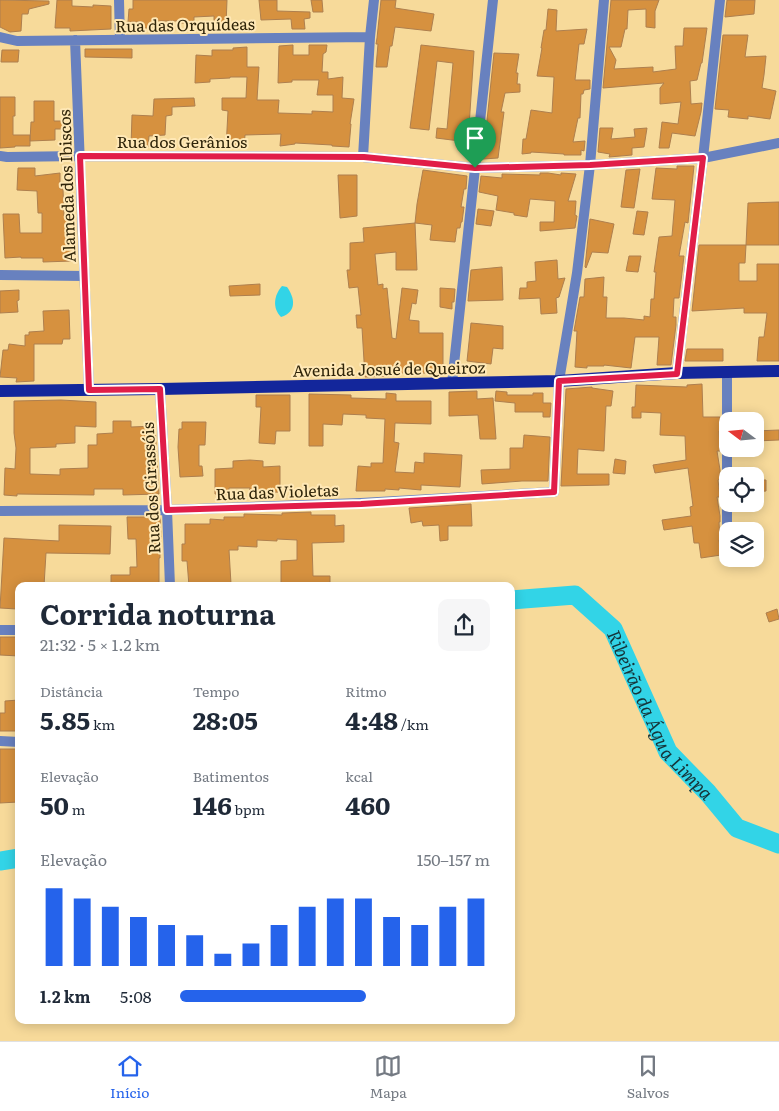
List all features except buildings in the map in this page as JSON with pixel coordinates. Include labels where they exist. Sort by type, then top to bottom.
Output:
[{"type":"main road","name":"Avenida Josué de Queiroz","points":[[0,391],[559,381],[677,374],[779,371]]},
{"type":"street","points":[[119,0],[120,40]]},
{"type":"street","points":[[364,157],[370,37],[374,0]]},
{"type":"street","points":[[452,382],[493,0]]},
{"type":"street","points":[[559,381],[578,272],[590,165],[604,0]]},
{"type":"street","points":[[677,374],[720,0]]},
{"type":"street","name":"Rua das Orquídeas","points":[[0,37],[18,41],[370,37]]},
{"type":"street","name":"Alameda dos Ibiscos","points":[[75,40],[89,390]]},
{"type":"street","name":"Rua dos Gerânios","points":[[0,156],[364,157],[475,168],[590,165],[703,158],[779,143]]},
{"type":"street","points":[[0,275],[84,276]]},
{"type":"street","points":[[727,372],[728,522]]},
{"type":"street","name":"Rua das Violetas","points":[[0,511],[167,510],[361,504],[554,492],[559,381]]},
{"type":"street","name":"Rua dos Girassóis","points":[[160,389],[170,582]]},
{"type":"street","points":[[0,630],[15,630]]},
{"type":"street","points":[[0,741],[15,742]]},
{"type":"water","points":[[282,286],[287,287],[290,291],[293,304],[290,312],[281,317],[276,310],[275,302],[277,293]]},
{"type":"waterway","name":"Ribeirão da Água Limpa","points":[[515,600],[575,595],[613,629],[668,752],[708,793],[737,828],[779,844]]},
{"type":"waterway","name":"Ribeirão da Água Limpa","points":[[0,861],[15,859]]},
{"type":"route","points":[[80,156],[364,157],[475,168],[590,165],[703,158],[677,374],[559,381],[554,492],[361,504],[167,510],[160,389],[89,390],[80,156]]}]
